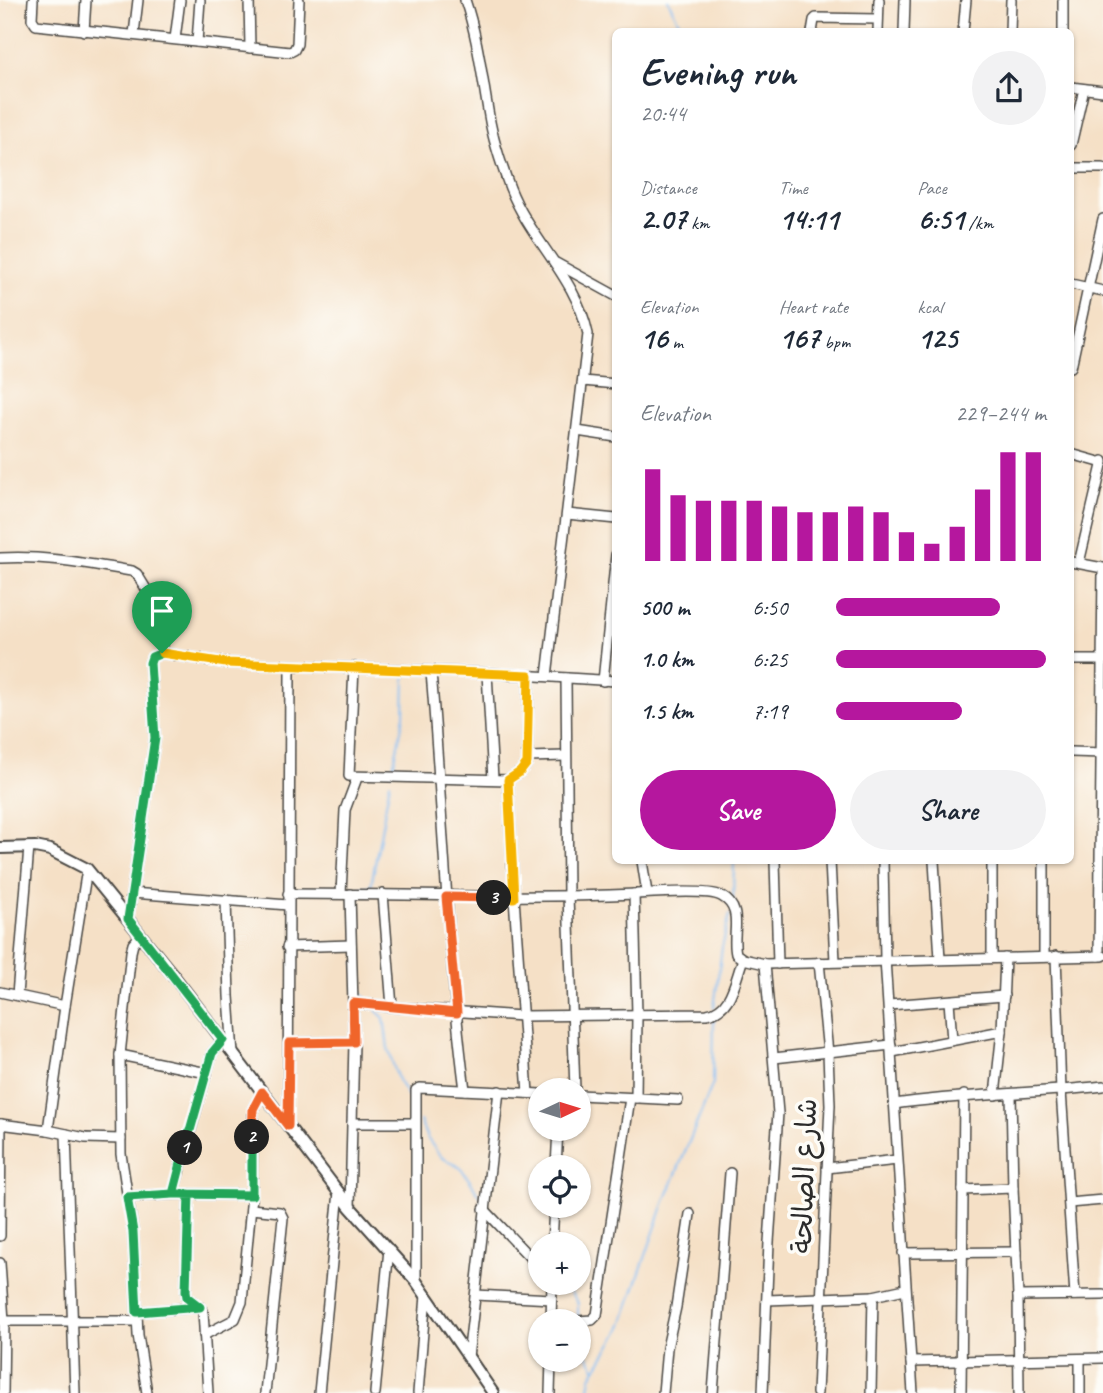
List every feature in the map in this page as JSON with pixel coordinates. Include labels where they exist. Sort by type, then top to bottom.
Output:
[{"type":"street","points":[[33,0],[32,19],[36,25],[290,52],[297,44],[299,0]]},
{"type":"street","points":[[84,31],[86,0]]},
{"type":"street","points":[[134,34],[138,0]]},
{"type":"street","points":[[175,39],[180,0]]},
{"type":"street","points":[[197,42],[200,0]]},
{"type":"street","points":[[249,0],[250,48]]},
{"type":"street","points":[[465,0],[478,48],[498,155],[522,215],[575,293],[586,326],[588,343],[547,676]]},
{"type":"street","points":[[878,0],[878,28]]},
{"type":"street","points":[[904,28],[905,0]]},
{"type":"street","points":[[964,28],[967,0]]},
{"type":"street","points":[[1010,28],[1011,0]]},
{"type":"street","points":[[1063,0],[1063,28]]},
{"type":"street","points":[[813,28],[816,18],[878,19]]},
{"type":"street","points":[[1074,87],[1103,91]]},
{"type":"street","points":[[1074,132],[1084,89]]},
{"type":"street","points":[[1074,168],[1103,168]]},
{"type":"street","points":[[1074,354],[1103,219]]},
{"type":"street","points":[[554,262],[612,294]]},
{"type":"street","points":[[1074,285],[1103,291]]},
{"type":"street","points":[[583,381],[612,384]]},
{"type":"street","points":[[577,431],[612,435]]},
{"type":"street","points":[[288,894],[514,898],[710,893],[729,902],[736,915],[736,954],[743,959],[765,964],[885,959],[1101,956],[1103,568],[1075,563],[1103,462],[1074,455]]},
{"type":"street","points":[[567,514],[612,519]]},
{"type":"street","points":[[0,558],[23,556],[58,559],[132,571],[140,577],[162,615],[162,653]]},
{"type":"street","points":[[603,681],[612,594]]},
{"type":"street","points":[[128,919],[155,738],[150,663],[152,657],[162,653],[226,663],[487,673],[612,681]]},
{"type":"street","points":[[1074,660],[1102,660]]},
{"type":"street","points":[[288,1126],[290,666]]},
{"type":"street","points":[[354,667],[348,774],[352,778],[508,780],[524,768],[527,757],[529,675]]},
{"type":"street","points":[[431,672],[446,897],[465,1090]]},
{"type":"street","points":[[487,673],[493,779]]},
{"type":"street","points":[[566,678],[568,896],[575,1078]]},
{"type":"street","points":[[1074,752],[1102,753]]},
{"type":"street","points":[[527,757],[566,756]]},
{"type":"street","points":[[350,1207],[354,1042],[351,945],[345,894],[345,810],[357,778]]},
{"type":"street","points":[[416,1281],[416,1090],[420,1088],[528,1093],[508,780]]},
{"type":"street","points":[[0,848],[29,847],[50,850],[87,869],[223,1040],[350,1207],[416,1281],[493,1393]]},
{"type":"street","points":[[17,995],[29,847]]},
{"type":"street","points":[[642,864],[646,893]]},
{"type":"street","points":[[775,864],[778,964]]},
{"type":"street","points":[[830,864],[835,961]]},
{"type":"street","points":[[883,864],[885,959],[913,1393]]},
{"type":"street","points":[[934,864],[940,959]]},
{"type":"street","points":[[992,864],[992,958]]},
{"type":"street","points":[[1044,864],[1044,957]]},
{"type":"street","points":[[48,1130],[87,869]]},
{"type":"street","points":[[131,893],[288,905]]},
{"type":"street","points":[[383,894],[392,1007]]},
{"type":"street","points":[[591,1320],[597,1315],[633,1098],[637,1015],[634,894]]},
{"type":"street","points":[[226,900],[233,1054]]},
{"type":"street","points":[[141,935],[133,944],[131,952],[120,1055],[121,1139],[133,1232],[137,1316],[147,1393]]},
{"type":"street","points":[[287,947],[351,945]]},
{"type":"street","points":[[1056,956],[1061,1091],[1075,1295]]},
{"type":"street","points":[[995,1094],[1002,1031],[1005,958]]},
{"type":"street","points":[[353,1003],[522,1016],[707,1014],[717,1012],[727,1003],[743,959]]},
{"type":"street","name":"شارع الصالحة","points":[[817,1393],[830,1105],[819,962]]},
{"type":"street","points":[[763,1393],[778,1113],[765,964]]},
{"type":"street","points":[[0,992],[65,1006]]},
{"type":"street","points":[[889,1005],[1004,996]]},
{"type":"street","points":[[949,1001],[952,1040]]},
{"type":"street","points":[[774,1058],[892,1048],[1002,1031]]},
{"type":"street","points":[[173,1194],[212,1053],[223,1040]]},
{"type":"street","points":[[289,1043],[354,1042]]},
{"type":"street","points":[[120,1055],[206,1073]]},
{"type":"street","points":[[894,1104],[964,1095],[1061,1091],[1103,1086]]},
{"type":"street","points":[[468,1357],[499,1091]]},
{"type":"street","points":[[204,1335],[230,1323],[237,1316],[242,1302],[252,1195],[253,1109],[262,1092]]},
{"type":"street","points":[[1011,1094],[1019,1393]]},
{"type":"street","points":[[961,1393],[964,1095]]},
{"type":"street","points":[[592,1096],[678,1100]]},
{"type":"street","points":[[352,1123],[415,1123]]},
{"type":"street","points":[[0,1236],[0,1124],[85,1138],[121,1139]]},
{"type":"street","points":[[66,1134],[75,1393]]},
{"type":"street","points":[[827,1168],[897,1160]]},
{"type":"street","points":[[713,1393],[730,1173]]},
{"type":"street","points":[[963,1190],[1013,1188]]},
{"type":"street","points":[[319,1393],[339,1192]]},
{"type":"street","points":[[127,1197],[173,1194],[252,1195]]},
{"type":"street","points":[[189,1194],[186,1291],[187,1297],[203,1311],[208,1393]]},
{"type":"street","points":[[1069,1203],[1103,1200]]},
{"type":"street","points":[[251,1209],[280,1212],[283,1218],[265,1393]]},
{"type":"street","points":[[484,1209],[528,1255]]},
{"type":"street","points":[[663,1393],[667,1348],[690,1214]]},
{"type":"street","points":[[375,1393],[389,1249]]},
{"type":"street","points":[[903,1253],[1016,1252]]},
{"type":"street","points":[[0,1263],[4,1321],[3,1393]]},
{"type":"street","points":[[767,1300],[873,1296],[905,1289]]},
{"type":"street","points":[[418,1393],[426,1295]]},
{"type":"street","points":[[476,1295],[552,1299]]},
{"type":"street","points":[[552,1295],[552,1309]]},
{"type":"street","points":[[1018,1296],[1103,1295]]},
{"type":"street","points":[[871,1393],[873,1296]]},
{"type":"street","points":[[4,1321],[73,1321],[200,1307]]},
{"type":"street","points":[[911,1362],[1103,1358]]},
{"type":"street","points":[[1080,1359],[1080,1393]]},
{"type":"street","points":[[550,1393],[551,1372]]},
{"type":"waterway","points":[[668,0],[682,28]]},
{"type":"waterway","points":[[392,773],[404,716],[405,675]]},
{"type":"waterway","points":[[355,892],[355,889],[371,886],[390,782]]},
{"type":"waterway","points":[[733,902],[734,864]]},
{"type":"waterway","points":[[714,1008],[722,947],[730,914]]},
{"type":"waterway","points":[[356,963],[359,991],[367,1000]]},
{"type":"waterway","points":[[376,1010],[384,1018],[388,1048],[398,1080],[412,1103]]},
{"type":"waterway","points":[[588,1393],[591,1377],[620,1330],[663,1206],[713,1083],[714,1017]]},
{"type":"waterway","points":[[420,1121],[427,1138],[441,1157],[461,1168],[483,1200]]},
{"type":"waterway","points":[[572,1295],[578,1303],[578,1309]]},
{"type":"waterway","points":[[591,1361],[596,1369]]},
{"type":"route","points":[[162,653],[152,657],[150,663],[155,738],[128,919],[223,1040],[212,1053],[173,1194],[189,1194],[186,1291],[187,1297],[200,1307],[137,1312],[133,1232],[127,1197],[173,1194],[179,1194],[252,1195],[253,1109],[262,1092],[288,1126],[289,1043],[354,1042],[353,1003],[457,1013],[446,897],[514,898],[508,780],[527,763],[529,675],[226,663],[162,653]]}]
